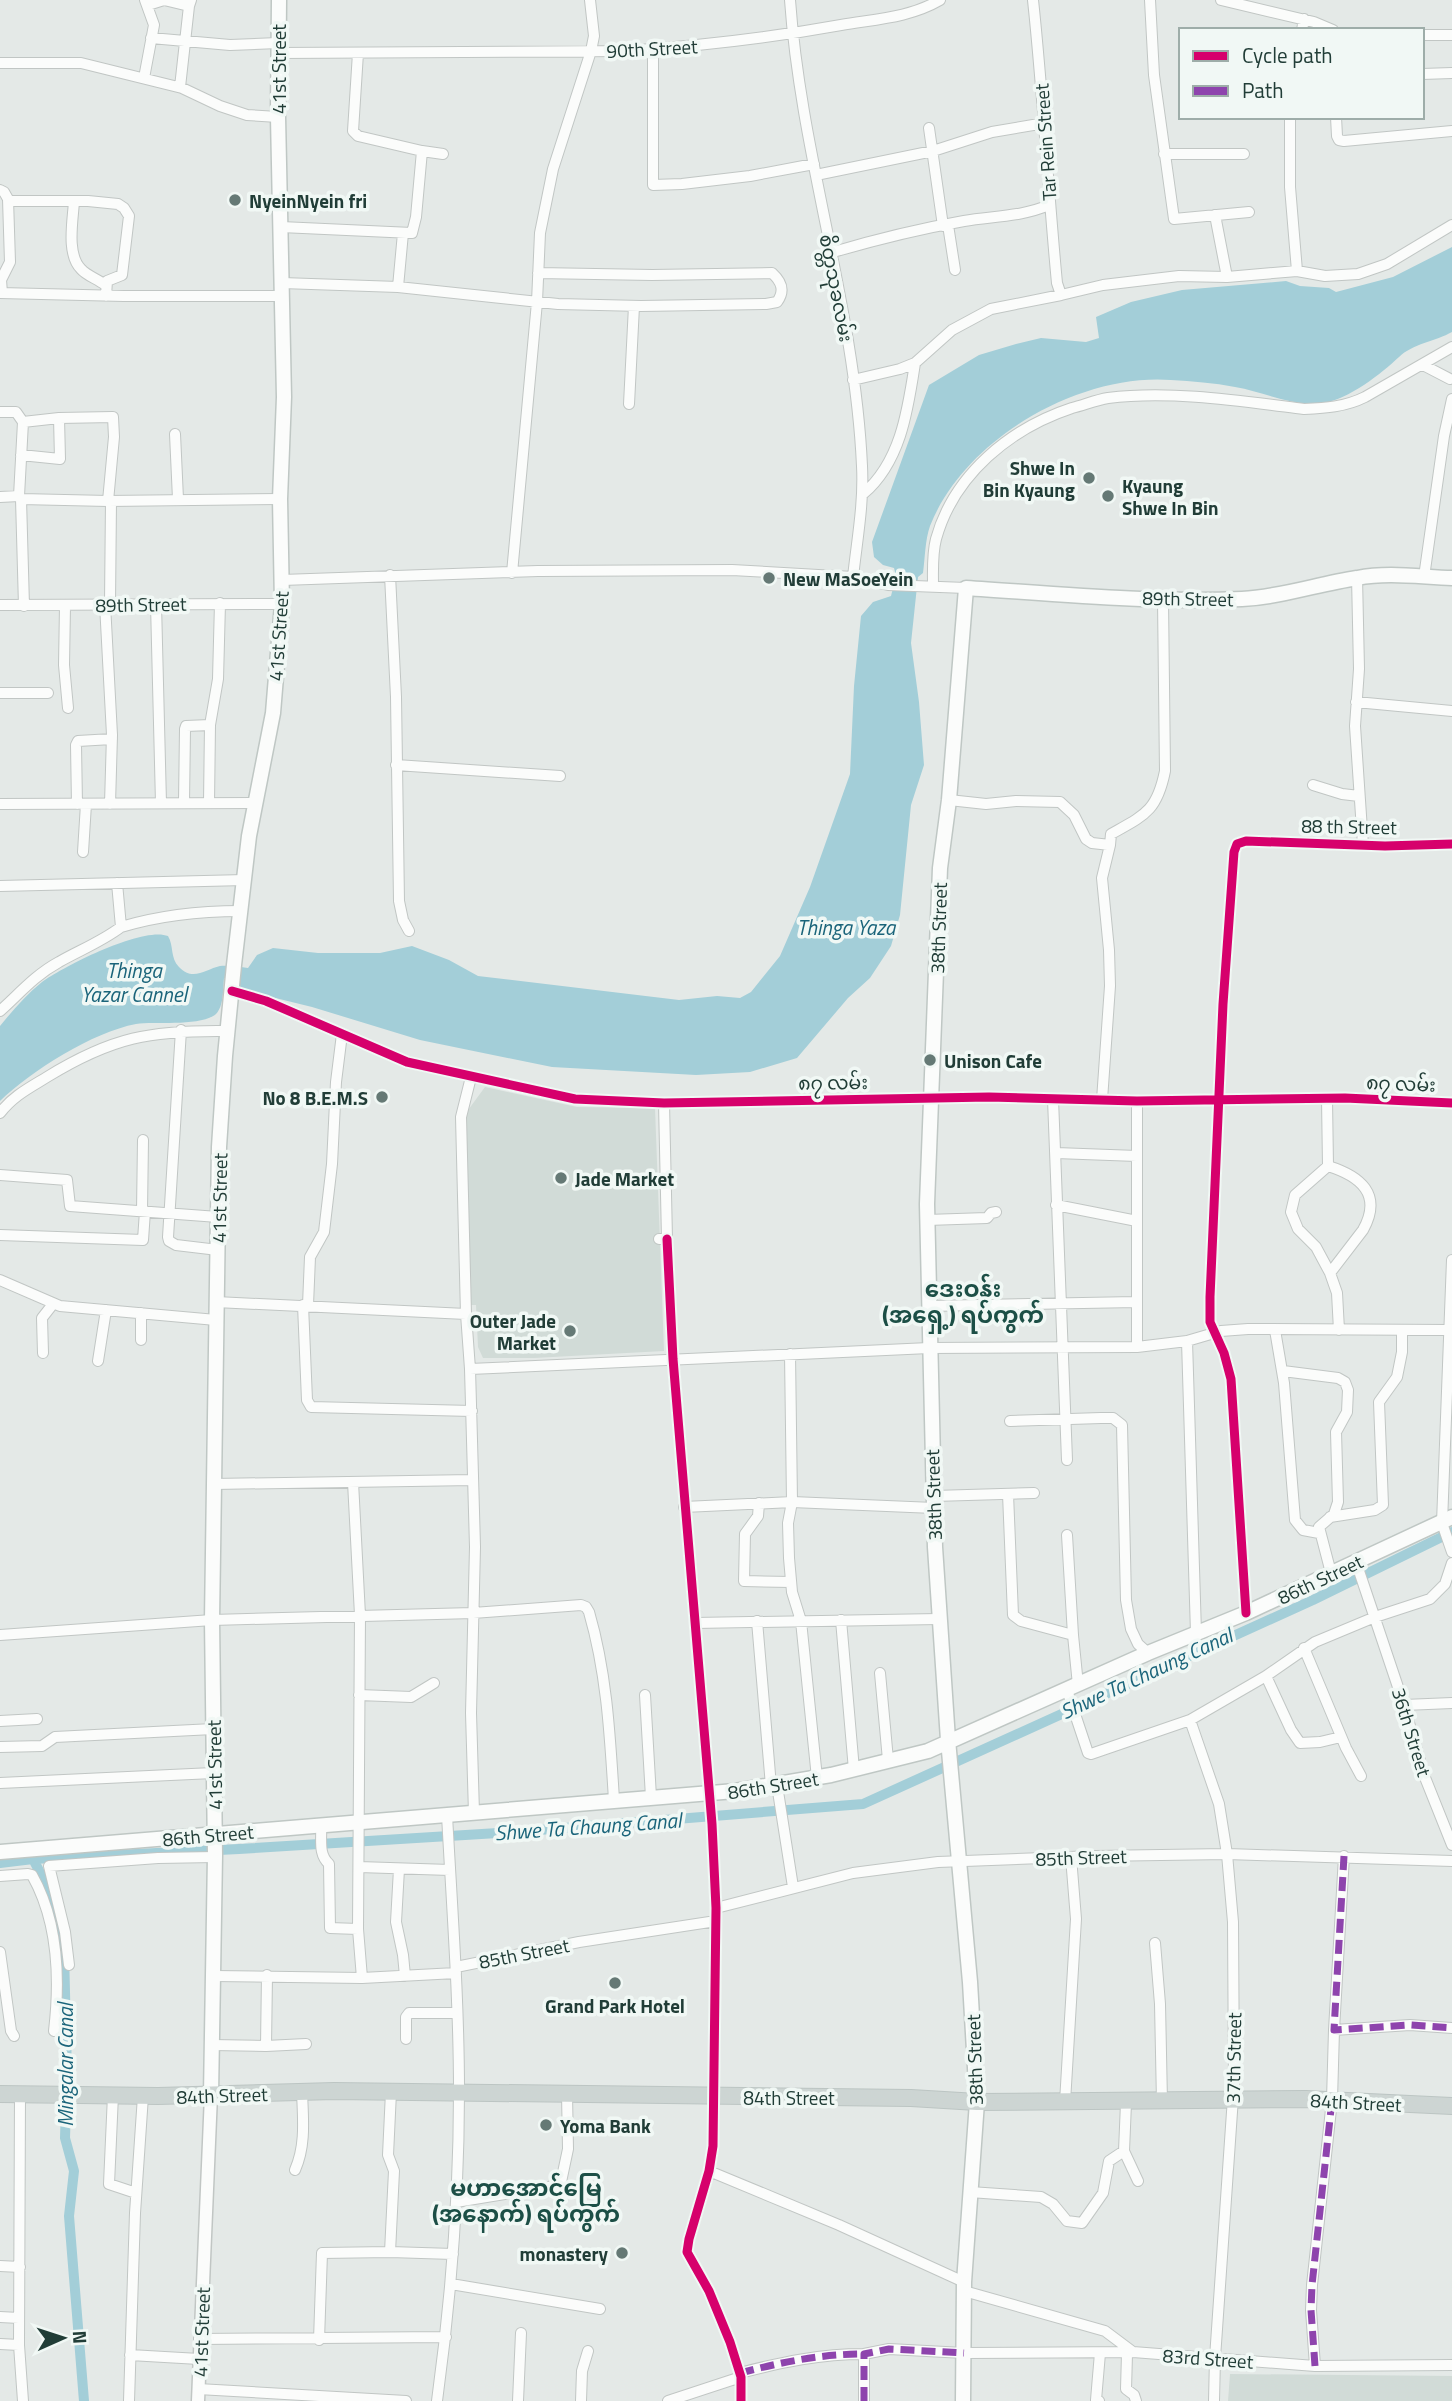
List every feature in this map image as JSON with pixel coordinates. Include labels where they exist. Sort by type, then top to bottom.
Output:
[{"type":"main road","name":"41st Street","points":[[211,2095],[215,1856],[212,1620],[219,1147],[234,965],[255,803],[273,713],[282,604],[280,499],[284,397],[278,117],[279,0]]},
{"type":"main road","name":"89th Street","points":[[966,588],[1163,600],[1257,598],[1357,577],[1390,575],[1452,578]]},
{"type":"main road","name":"38th Street","points":[[963,2401],[964,2287],[977,2102],[961,1862],[939,1619],[927,1220],[939,895],[966,588]]},
{"type":"main road","name":"86th Street","points":[[0,1852],[321,1831],[447,1820],[474,1813],[614,1800],[711,1795],[817,1778],[929,1751],[950,1754],[1148,1653],[1246,1613],[1331,1573],[1359,1572],[1446,1527]]},
{"type":"main road","name":"84th Street","points":[[0,2094],[143,2096],[459,2092],[911,2098],[977,2102],[1332,2100],[1452,2106]]},
{"type":"street","points":[[144,78],[154,21],[147,3],[164,0],[190,3],[180,87]]},
{"type":"street","points":[[512,573],[537,302],[540,233],[550,179],[591,51],[594,36],[590,0]]},
{"type":"street","name":"စိတ္တသုခလမ်း","points":[[790,0],[814,164],[860,433],[863,494],[853,577]]},
{"type":"street","name":"90th Street","points":[[151,38],[358,53],[653,49],[793,34],[896,17],[914,13],[940,0]]},
{"type":"street","name":"Tar Rein Street","points":[[1033,0],[1045,123],[1049,205],[1060,295]]},
{"type":"street","points":[[1150,0],[1154,75],[1174,219],[1249,212]]},
{"type":"street","points":[[1221,0],[1321,28]]},
{"type":"street","points":[[1424,35],[1452,36]]},
{"type":"street","points":[[653,49],[653,185],[750,176],[814,164]]},
{"type":"street","points":[[358,53],[353,131],[358,136],[443,154]]},
{"type":"street","points":[[0,63],[81,63],[180,87],[247,116],[278,117]]},
{"type":"street","points":[[1424,74],[1452,73]]},
{"type":"street","points":[[1290,119],[1290,187],[1297,271]]},
{"type":"street","points":[[1336,119],[1337,136],[1344,141],[1452,131]]},
{"type":"street","points":[[816,175],[933,152],[992,132],[1045,123]]},
{"type":"street","points":[[929,128],[955,270]]},
{"type":"street","points":[[281,228],[413,232],[422,151]]},
{"type":"street","points":[[1164,154],[1244,154]]},
{"type":"street","points":[[0,190],[8,201],[10,262],[1,280],[1,293],[398,287],[537,302],[634,306],[766,304],[777,302],[782,287],[780,280],[772,273],[538,273]]},
{"type":"street","points":[[8,201],[74,201],[118,204],[124,208],[129,216],[122,275],[107,281],[105,290]]},
{"type":"street","points":[[74,201],[74,254],[77,265],[105,290]]},
{"type":"street","points":[[830,253],[872,240],[946,225],[1022,215],[1049,205]]},
{"type":"street","points":[[1215,215],[1227,276]]},
{"type":"street","points":[[853,380],[915,363],[952,330],[974,316],[1000,306],[1103,285],[1179,276],[1297,271],[1325,276],[1358,274],[1387,264],[1452,226]]},
{"type":"street","points":[[398,287],[402,233]]},
{"type":"street","points":[[629,404],[634,306]]},
{"type":"street","points":[[928,586],[936,541],[957,492],[982,462],[1001,445],[1044,418],[1104,398],[1174,396],[1304,409],[1354,403],[1452,347]]},
{"type":"street","points":[[863,494],[880,476],[896,446],[915,363]]},
{"type":"street","points":[[1423,365],[1451,379]]},
{"type":"street","points":[[1424,577],[1444,436],[1452,399]]},
{"type":"street","points":[[0,412],[16,412],[23,422],[20,497],[24,606]]},
{"type":"street","points":[[23,422],[113,417],[108,604],[112,739],[110,804]]},
{"type":"street","points":[[21,455],[60,459],[59,418]]},
{"type":"street","points":[[175,434],[178,499]]},
{"type":"street","points":[[0,497],[109,501],[280,499]]},
{"type":"street","name":"89th Street","points":[[282,580],[390,575],[732,570],[853,577],[888,585],[966,588]]},
{"type":"street","points":[[390,575],[396,697],[399,901],[403,920],[409,931]]},
{"type":"street","points":[[1357,577],[1359,669],[1355,726],[1363,845]]},
{"type":"street","points":[[1102,1100],[1110,986],[1102,878],[1111,834],[1151,808],[1161,789],[1166,754],[1163,600]]},
{"type":"street","points":[[209,803],[209,725],[218,679],[220,603]]},
{"type":"street","points":[[156,604],[161,803]]},
{"type":"street","name":"89th Street","points":[[0,605],[282,604]]},
{"type":"street","points":[[65,606],[64,665],[68,708]]},
{"type":"street","points":[[0,692],[48,693]]},
{"type":"street","points":[[1356,702],[1452,710]]},
{"type":"street","points":[[184,803],[185,729],[186,726],[209,725]]},
{"type":"street","points":[[83,852],[82,804],[76,745],[83,739],[112,739]]},
{"type":"street","points":[[396,765],[560,776]]},
{"type":"street","points":[[1313,785],[1359,796]]},
{"type":"street","points":[[949,800],[986,804],[1016,801],[1060,802],[1074,815],[1086,839],[1092,843],[1110,845]]},
{"type":"street","points":[[0,804],[255,803]]},
{"type":"street","name":"88 th Street","points":[[1220,1100],[1223,1004],[1234,852],[1237,844],[1246,841],[1363,845],[1452,844]]},
{"type":"street","points":[[0,886],[245,880]]},
{"type":"street","points":[[117,883],[121,927]]},
{"type":"street","points":[[0,1011],[27,984],[121,927],[169,915],[241,911]]},
{"type":"street","name":"၈၇ လမ်း","points":[[232,990],[266,1000],[408,1062],[575,1100],[664,1103],[932,1098],[1137,1101],[1327,1098],[1452,1103]]},
{"type":"street","points":[[0,1113],[12,1098],[80,1056],[119,1041],[181,1030],[227,1031]]},
{"type":"street","points":[[181,1030],[168,1237],[172,1243],[218,1250]]},
{"type":"street","points":[[342,1034],[324,1232],[311,1251],[305,1305],[307,1400],[311,1407],[472,1411]]},
{"type":"street","points":[[471,1077],[461,1117],[466,1314],[472,1411],[471,1713],[474,1813]]},
{"type":"street","points":[[1327,1098],[1328,1166],[1295,1195],[1291,1212],[1298,1228],[1316,1247],[1330,1273],[1337,1293],[1339,1330]]},
{"type":"street","points":[[1053,1099],[1067,1460]]},
{"type":"street","points":[[1220,1100],[1210,1322],[1224,1353],[1231,1379],[1246,1613]]},
{"type":"street","points":[[1137,1101],[1137,1347]]},
{"type":"street","points":[[664,1103],[663,1239],[684,1507],[711,1795],[716,1908],[713,2146],[687,2252],[712,2297],[741,2375],[741,2401]]},
{"type":"street","points":[[0,1234],[143,1240],[144,1140]]},
{"type":"street","points":[[1056,1153],[1137,1156]]},
{"type":"street","points":[[1328,1166],[1350,1174],[1365,1185],[1370,1206],[1363,1230],[1330,1273]]},
{"type":"street","points":[[0,1175],[67,1180],[70,1206],[218,1217]]},
{"type":"street","points":[[1056,1205],[1137,1221]]},
{"type":"street","points":[[927,1220],[987,1217],[996,1212]]},
{"type":"street","points":[[1452,1260],[1448,1330],[1446,1527],[1452,1552]]},
{"type":"street","points":[[0,1280],[53,1304],[216,1320]]},
{"type":"street","points":[[216,1302],[466,1314]]},
{"type":"street","points":[[928,1306],[1136,1302]]},
{"type":"street","points":[[43,1353],[42,1318],[53,1304]]},
{"type":"street","points":[[97,1361],[106,1310]]},
{"type":"street","points":[[141,1313],[141,1340]]},
{"type":"street","points":[[471,1369],[929,1349],[1137,1347],[1187,1341],[1213,1333],[1275,1330],[1448,1330]]},
{"type":"street","points":[[1275,1330],[1283,1371],[1295,1520],[1303,1530],[1319,1533]]},
{"type":"street","points":[[1330,1517],[1375,1510],[1383,1505],[1379,1402],[1400,1368],[1402,1330]]},
{"type":"street","points":[[1187,1341],[1196,1633]]},
{"type":"street","points":[[790,1354],[792,1502],[788,1523],[791,1583],[801,1621],[817,1778]]},
{"type":"street","points":[[1283,1371],[1338,1378],[1347,1386],[1347,1412],[1336,1432],[1337,1508],[1319,1525],[1331,1573]]},
{"type":"street","points":[[1010,1421],[1113,1418],[1122,1425],[1126,1600],[1131,1629],[1138,1644],[1148,1653]]},
{"type":"street","points":[[214,1484],[473,1480]]},
{"type":"street","points":[[353,1482],[360,1615],[358,1928],[362,1978]]},
{"type":"street","points":[[684,1507],[792,1502],[934,1502],[1034,1493]]},
{"type":"street","points":[[1009,1494],[1013,1615],[1021,1621],[1073,1635]]},
{"type":"street","points":[[759,1503],[758,1516],[746,1534],[745,1582],[791,1583]]},
{"type":"street","points":[[1067,1535],[1074,1713],[1089,1754],[1190,1720],[1266,1676],[1304,1648],[1375,1617],[1430,1599],[1445,1584],[1452,1563]]},
{"type":"street","name":"36th Street","points":[[1359,1572],[1404,1704],[1424,1775],[1452,1845]]},
{"type":"street","points":[[0,1634],[212,1620],[473,1613],[580,1605],[586,1607],[597,1640],[603,1671],[610,1721],[614,1800]]},
{"type":"street","points":[[695,1623],[939,1619]]},
{"type":"street","points":[[841,1620],[854,1770]]},
{"type":"street","points":[[757,1621],[774,1785],[793,1887]]},
{"type":"street","points":[[1304,1648],[1341,1737],[1361,1776]]},
{"type":"street","points":[[880,1673],[888,1760]]},
{"type":"street","points":[[1266,1676],[1291,1730],[1300,1743],[1341,1737]]},
{"type":"street","points":[[359,1695],[411,1697],[434,1683]]},
{"type":"street","points":[[645,1695],[651,1797]]},
{"type":"street","points":[[1404,1704],[1452,1703]]},
{"type":"street","points":[[0,1721],[37,1719]]},
{"type":"street","name":"37th Street","points":[[1190,1720],[1219,1804],[1227,1854],[1233,1945],[1235,2053],[1214,2401]]},
{"type":"street","points":[[0,1747],[42,1746],[55,1737],[213,1729]]},
{"type":"street","points":[[0,1783],[213,1773]]},
{"type":"street","points":[[437,2401],[451,2284],[459,2092],[456,1970],[447,1820]]},
{"type":"street","points":[[321,1831],[320,1849],[330,1864],[330,1928],[358,1928]]},
{"type":"street","name":"85th Street","points":[[716,1908],[793,1887],[882,1868],[961,1862],[1227,1854],[1452,1861]]},
{"type":"street","points":[[69,1965],[65,1932],[49,1866],[215,1856]]},
{"type":"street","points":[[1315,2366],[1312,2285],[1332,2100],[1344,1856]]},
{"type":"street","points":[[1065,2102],[1076,1919],[1071,1857]]},
{"type":"street","points":[[359,1867],[450,1870]]},
{"type":"street","points":[[398,1869],[396,1923],[403,1955],[404,1976]]},
{"type":"street","points":[[0,1876],[28,1874],[44,1900],[55,1961],[57,2008],[54,2031]]},
{"type":"street","name":"85th Street","points":[[214,1976],[404,1976],[456,1970],[579,1942],[716,1921]]},
{"type":"street","points":[[1155,1943],[1160,2004],[1162,2102]]},
{"type":"street","points":[[0,1952],[11,2031],[14,2036]]},
{"type":"street","points":[[266,2046],[267,1975]]},
{"type":"street","points":[[406,2039],[406,2017],[409,2014],[457,2013]]},
{"type":"street","points":[[1334,2030],[1410,2025],[1452,2028]]},
{"type":"street","points":[[212,2045],[306,2044]]},
{"type":"street","points":[[295,2170],[302,2156],[302,2092]]},
{"type":"street","points":[[390,2252],[394,2171],[388,2155],[391,2092]]},
{"type":"street","points":[[456,2203],[549,2187],[561,2182],[568,2148],[567,2093]]},
{"type":"street","points":[[20,2094],[19,2345],[23,2401]]},
{"type":"street","points":[[113,2095],[109,2184],[136,2193]]},
{"type":"street","name":"41st Street","points":[[198,2395],[211,2095]]},
{"type":"street","points":[[129,2401],[136,2193],[143,2096]]},
{"type":"street","points":[[1126,2103],[1124,2151],[1138,2181]]},
{"type":"street","points":[[970,2192],[1041,2197],[1054,2204],[1067,2221],[1078,2224],[1084,2220],[1103,2193],[1109,2161],[1124,2151]]},
{"type":"street","points":[[709,2171],[839,2225],[964,2287],[1105,2330],[1130,2353],[1126,2389],[1134,2395],[1136,2401]]},
{"type":"street","points":[[319,2340],[322,2253],[453,2254]]},
{"type":"street","points":[[0,2266],[20,2267]]},
{"type":"street","points":[[451,2284],[600,2309]]},
{"type":"street","points":[[0,2317],[19,2318]]},
{"type":"street","points":[[519,2401],[521,2333]]},
{"type":"street","points":[[199,2339],[446,2337]]},
{"type":"street","points":[[0,2344],[19,2345]]},
{"type":"street","name":"83rd Street","points":[[741,2375],[794,2359],[820,2355],[864,2354],[889,2349],[964,2353],[1130,2353],[1315,2366],[1452,2365]]},
{"type":"street","points":[[580,2401],[582,2371],[588,2351]]},
{"type":"street","points":[[1099,2401],[1096,2400],[1100,2353]]},
{"type":"street","points":[[864,2354],[864,2401]]},
{"type":"street","points":[[130,2355],[199,2359]]},
{"type":"street","points":[[668,2401],[741,2375]]},
{"type":"street","points":[[198,2395],[406,2401]]},
{"type":"shaded area","name":"Jade Market","points":[[485,1087],[577,1107],[655,1108],[664,1351],[483,1358],[478,1347],[476,1305],[467,1305],[463,1117]]},
{"type":"shaded area","points":[[1230,2374],[1452,2376],[1452,2401],[1228,2401]]},
{"type":"water","points":[[1452,247],[1452,332],[1404,353],[1374,378],[1343,397],[1323,403],[1301,403],[1219,384],[1171,380],[1136,381],[1099,388],[1063,400],[1029,418],[997,440],[969,466],[946,494],[930,526],[923,573],[918,577],[911,643],[924,765],[911,805],[900,915],[891,946],[870,978],[848,998],[797,1058],[750,1072],[696,1075],[552,1067],[420,1040],[312,1007],[243,990],[224,978],[220,1006],[216,1014],[209,1018],[189,1022],[136,1024],[101,1035],[28,1077],[0,1101],[0,1026],[20,1003],[42,982],[67,967],[104,949],[156,934],[168,936],[176,963],[189,974],[220,966],[248,968],[257,955],[273,948],[318,953],[380,953],[412,946],[449,960],[478,976],[679,1000],[717,996],[740,998],[751,992],[780,956],[810,887],[850,774],[854,686],[861,616],[873,602],[891,596],[896,576],[894,568],[883,565],[874,557],[872,542],[929,385],[979,355],[1016,344],[1041,338],[1086,342],[1099,338],[1096,317],[1131,302],[1182,290],[1286,281],[1300,286],[1329,288],[1336,292],[1393,277]]},
{"type":"waterway","name":"Shwe Ta Chaung Canal","points":[[0,1863],[514,1832],[863,1804],[1313,1600],[1452,1532]]},
{"type":"waterway","name":"Mingalar Canal","points":[[33,1859],[52,1896],[64,1951],[67,2073],[65,2138],[74,2171],[69,2216],[84,2401]]},
{"type":"marked path","points":[[1344,1856],[1334,2030],[1410,2025],[1452,2028]]},
{"type":"marked path","points":[[1315,2366],[1312,2285],[1332,2100]]},
{"type":"marked path","points":[[864,2401],[864,2354],[889,2349],[964,2353]]},
{"type":"marked path","points":[[740,2373],[802,2359],[864,2354]]},
{"type":"cycle path","points":[[1246,1613],[1231,1379],[1224,1353],[1210,1322],[1223,1004],[1234,852],[1237,844],[1246,841],[1385,846],[1452,844]]},
{"type":"cycle path","points":[[232,991],[266,1001],[407,1062],[575,1099],[664,1103],[989,1097],[1137,1101],[1345,1098],[1452,1103]]},
{"type":"cycle path","points":[[667,1239],[673,1359],[712,1824],[716,1908],[713,2146],[687,2252],[709,2291],[730,2342],[741,2377],[741,2401]]},
{"type":"place","name":"NyeinNyein fri","points":[[235,200]]},
{"type":"place","name":"Shwe In Bin Kyaung","points":[[1089,478]]},
{"type":"place","name":"Kyaung Shwe In Bin","points":[[1108,496]]},
{"type":"place","name":"New MaSoeYein","points":[[769,578]]},
{"type":"place","name":"Unison Cafe","points":[[930,1060]]},
{"type":"place","name":"No 8 B.E.M.S","points":[[382,1097]]},
{"type":"place","name":"Jade Market","points":[[561,1178]]},
{"type":"place","name":"Outer Jade Market","points":[[570,1331]]},
{"type":"place","name":"Grand Park Hotel","points":[[615,1983]]},
{"type":"place","name":"Yoma Bank","points":[[546,2125]]},
{"type":"place","name":"monastery","points":[[622,2253]]},
{"type":"district","name":"ဒေးဝန်း (အရှေ့) ရပ်ကွက်","points":[[963,1301]]},
{"type":"district","name":"မဟာအောင်မြေ (အနောက်) ရပ်ကွက်","points":[[526,2200]]},
{"type":"water label","name":"Thinga Yaza","points":[[846,927]]},
{"type":"water label","name":"Thinga Yazar Cannel","points":[[134,982]]}]
